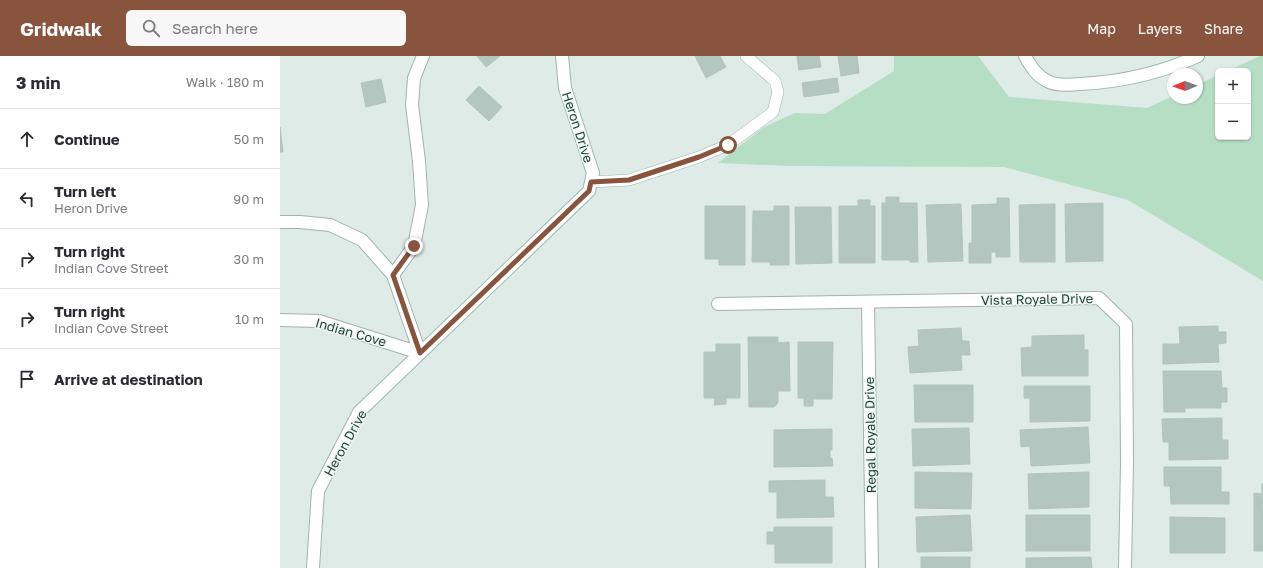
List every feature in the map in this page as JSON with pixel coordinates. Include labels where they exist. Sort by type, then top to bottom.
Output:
[{"type":"street","points":[[393,275],[414,246],[422,205],[419,161],[412,105],[414,78],[423,56]]},
{"type":"street","name":"Heron Drive","points":[[313,568],[318,492],[359,412],[589,191],[593,173],[565,88],[562,56]]},
{"type":"street","points":[[1025,56],[1034,72],[1048,82],[1067,85],[1106,82],[1149,74],[1198,56]]},
{"type":"street","points":[[280,222],[330,225],[362,240],[393,275],[420,353]]},
{"type":"street","name":"Vista Royale Drive","points":[[718,304],[1099,298],[1126,324],[1127,464],[1125,568]]},
{"type":"street","name":"Regal Royale Drive","points":[[868,302],[872,568]]},
{"type":"street","name":"Indian Cove","points":[[280,320],[319,320],[420,353]]},
{"type":"lane","points":[[591,182],[629,180],[699,157],[728,145],[773,112],[778,92],[775,81],[746,56]]},
{"type":"green space","points":[[894,56],[978,56],[1009,97],[1147,108],[1167,99],[1167,104],[1203,104],[1203,82],[1215,76],[1215,140],[1251,140],[1251,68],[1234,68],[1263,56],[1263,281],[1128,200],[1004,167],[790,166],[718,163],[764,127],[795,113],[825,114],[894,71]]},
{"type":"building","points":[[477,56],[500,56],[486,67]]},
{"type":"building","points":[[695,56],[720,56],[726,67],[706,78]]},
{"type":"building","points":[[797,56],[819,56],[821,67],[799,70]]},
{"type":"building","points":[[838,56],[857,56],[859,73],[841,76]]},
{"type":"building","points":[[837,78],[839,92],[804,97],[802,83]]},
{"type":"building","points":[[381,79],[386,102],[366,107],[361,83]]},
{"type":"building","points":[[479,86],[502,107],[489,121],[466,100]]},
{"type":"building","points":[[280,127],[283,152],[280,152]]},
{"type":"building","points":[[886,197],[899,197],[899,203],[917,203],[918,262],[910,262],[910,260],[882,260],[882,203],[886,203]]},
{"type":"building","points":[[997,198],[1009,198],[1010,257],[996,257],[996,252],[991,252],[991,263],[969,263],[969,243],[972,243],[972,205],[997,204]]},
{"type":"building","points":[[858,200],[870,200],[870,206],[875,206],[875,263],[839,263],[839,206],[858,206]]},
{"type":"building","points":[[1103,203],[1103,261],[1066,262],[1065,204]]},
{"type":"building","points":[[961,204],[963,261],[928,262],[926,205]]},
{"type":"building","points":[[1055,204],[1055,262],[1020,262],[1019,205]]},
{"type":"building","points":[[705,206],[745,206],[745,265],[719,265],[719,259],[705,259]]},
{"type":"building","points":[[774,206],[789,206],[789,265],[770,265],[770,262],[752,262],[753,211],[774,211]]},
{"type":"building","points":[[795,207],[831,207],[832,263],[796,264]]},
{"type":"building","points":[[1218,326],[1218,332],[1226,332],[1226,343],[1218,344],[1219,362],[1163,364],[1163,344],[1180,344],[1179,327]]},
{"type":"building","points":[[961,328],[962,341],[969,341],[970,355],[961,355],[962,370],[910,373],[908,347],[919,346],[918,330]]},
{"type":"building","points":[[1084,335],[1084,350],[1088,350],[1088,376],[1022,376],[1021,348],[1032,347],[1032,336]]},
{"type":"building","points":[[748,337],[778,337],[778,343],[789,342],[790,391],[778,391],[778,403],[774,407],[749,407]]},
{"type":"building","points":[[798,342],[833,342],[832,399],[813,399],[813,406],[804,406],[804,398],[798,398]]},
{"type":"building","points":[[716,344],[740,344],[740,398],[726,398],[726,404],[714,405],[715,398],[704,398],[704,352],[716,352]]},
{"type":"building","points":[[1163,371],[1221,371],[1222,388],[1227,388],[1227,402],[1221,402],[1221,408],[1185,408],[1185,412],[1164,412]]},
{"type":"building","points":[[914,385],[973,385],[973,422],[915,422]]},
{"type":"building","points":[[1024,386],[1090,386],[1090,421],[1030,422],[1030,398],[1024,398]]},
{"type":"building","points":[[1222,418],[1222,440],[1228,440],[1228,459],[1169,460],[1169,442],[1163,442],[1162,419]]},
{"type":"building","points":[[1088,427],[1090,463],[1031,466],[1030,446],[1021,447],[1020,430]]},
{"type":"building","points":[[969,428],[970,464],[913,466],[912,429]]},
{"type":"building","points":[[832,429],[832,450],[830,450],[830,458],[832,458],[833,466],[774,467],[774,430]]},
{"type":"building","points":[[1164,467],[1221,467],[1221,492],[1229,492],[1229,504],[1171,504],[1170,486],[1164,486]]},
{"type":"building","points":[[915,472],[972,473],[971,509],[915,508]]},
{"type":"building","points":[[1089,472],[1089,507],[1029,509],[1028,474]]},
{"type":"building","points":[[825,480],[825,497],[833,497],[834,517],[777,518],[777,492],[769,492],[769,481]]},
{"type":"building","points":[[1262,483],[1263,551],[1254,551],[1254,493],[1262,494]]},
{"type":"building","points":[[970,515],[972,551],[917,552],[916,517]]},
{"type":"building","points":[[1026,515],[1090,515],[1090,551],[1026,551]]},
{"type":"building","points":[[1170,517],[1225,518],[1225,553],[1170,553]]},
{"type":"building","points":[[774,527],[832,527],[832,563],[775,563],[775,544],[767,544],[767,532],[774,532]]},
{"type":"building","points":[[921,557],[970,557],[970,568],[921,568]]},
{"type":"building","points":[[1091,557],[1092,568],[1026,568],[1026,558]]},
{"type":"route","points":[[414,246],[393,275],[420,353],[589,191],[591,182],[629,180],[699,157],[728,145]]}]
